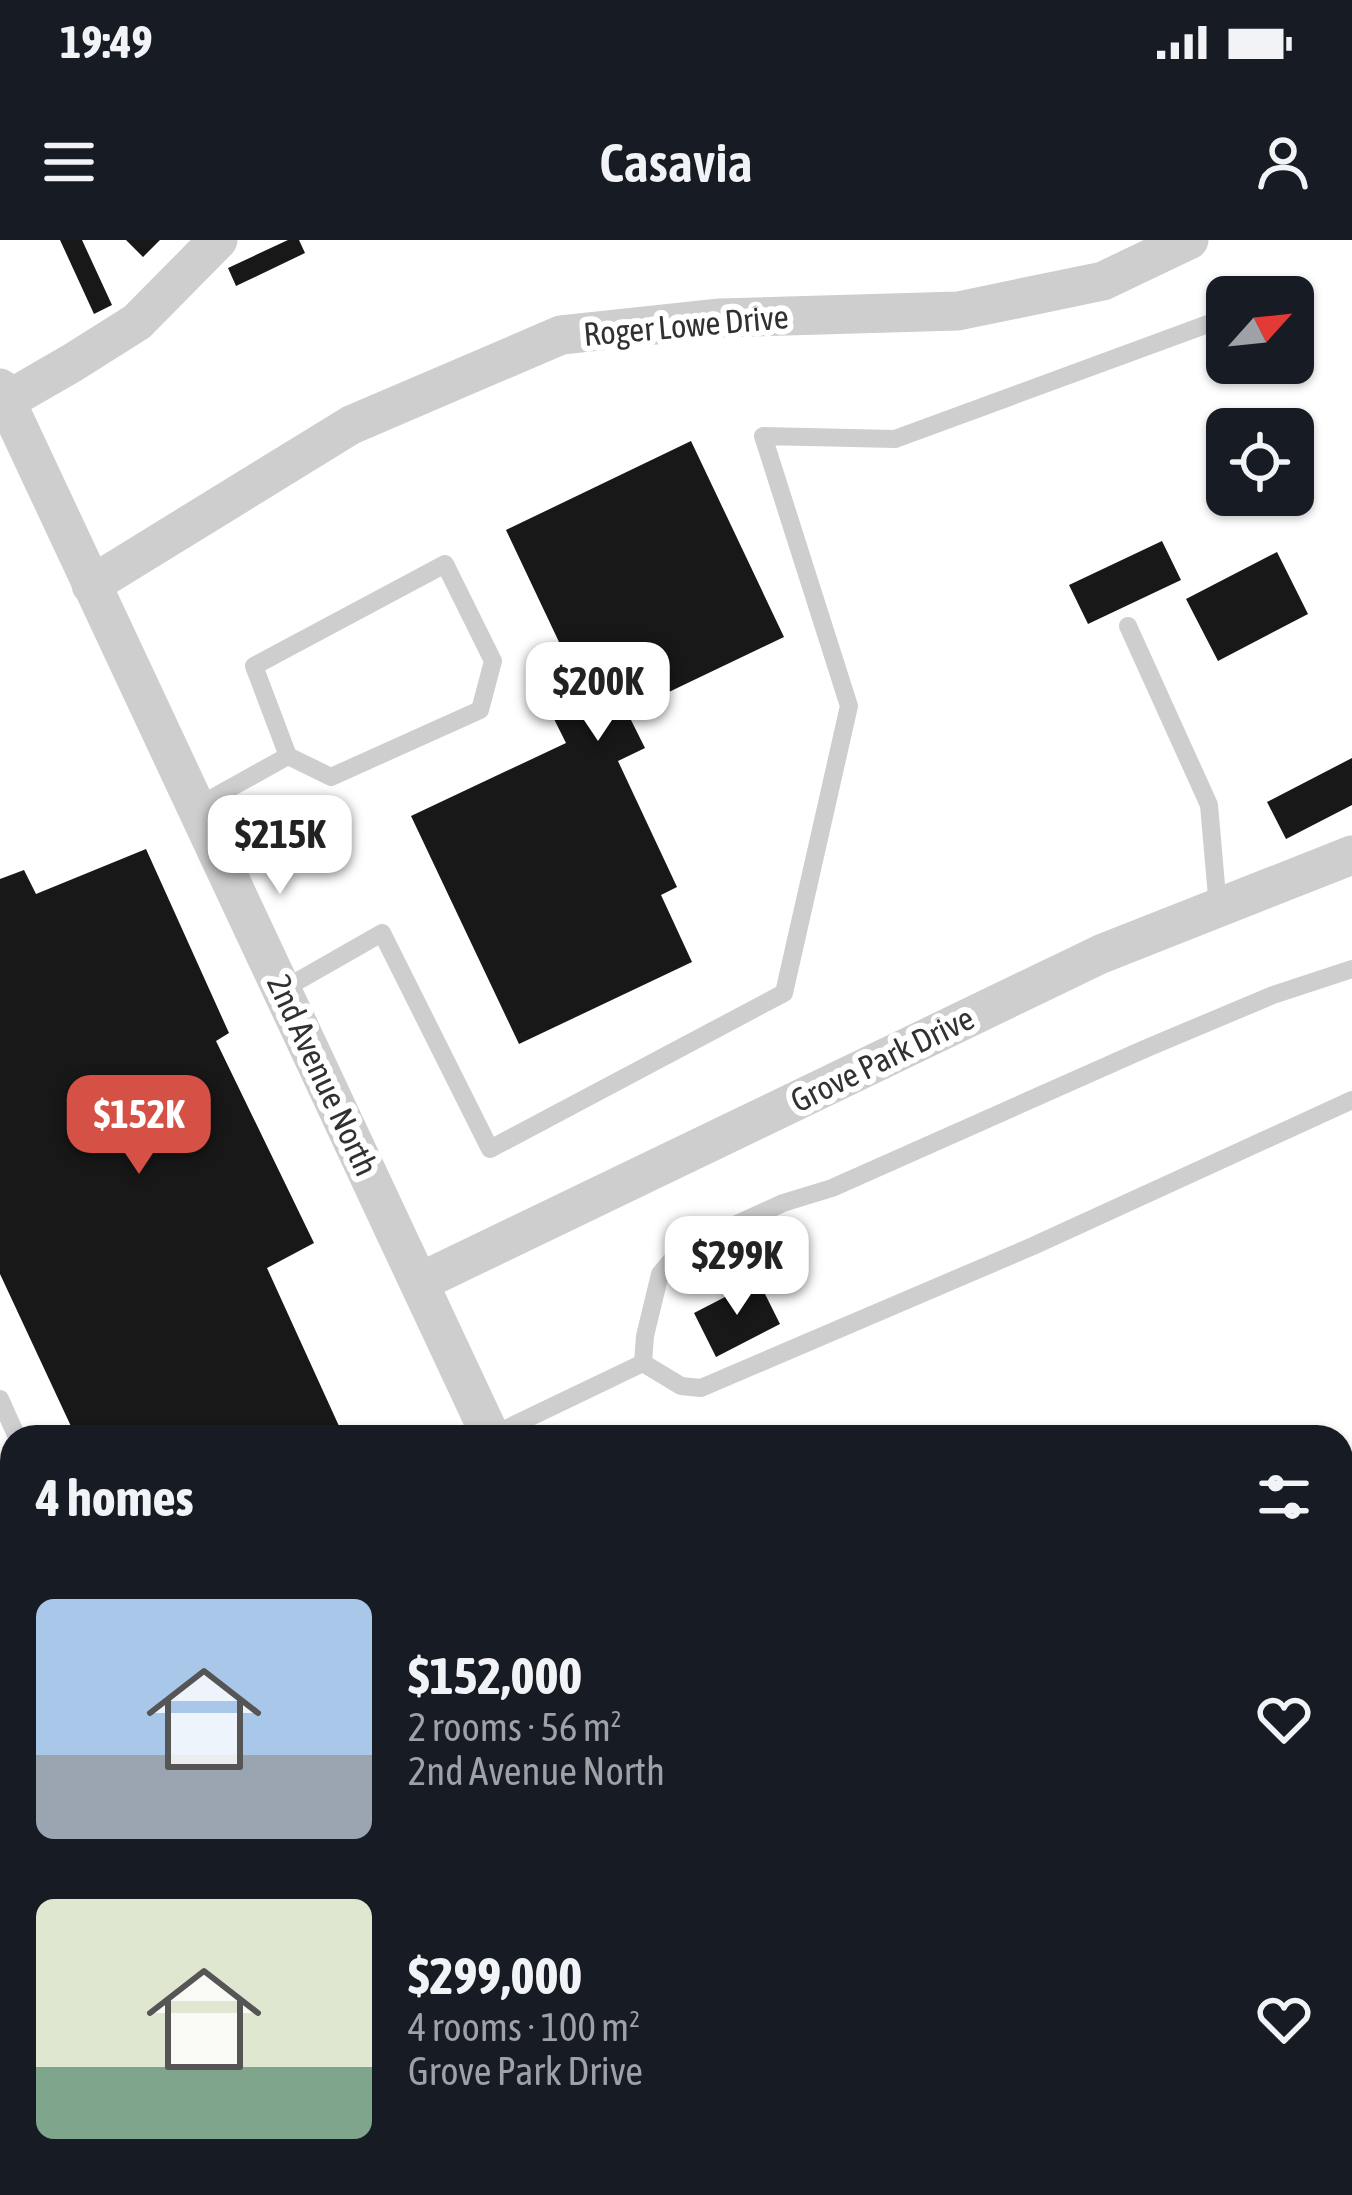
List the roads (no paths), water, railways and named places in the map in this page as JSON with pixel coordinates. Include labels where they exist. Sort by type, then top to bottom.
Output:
[{"type":"street","points":[[3,394],[72,363],[137,322],[218,240]]},
{"type":"street","name":"Roger Lowe Drive","points":[[91,584],[351,424],[561,335],[720,318],[958,310],[1103,281],[1189,240]]},
{"type":"street","name":"2nd Avenue North","points":[[3,394],[12,446],[91,584],[486,1425]]},
{"type":"street","name":"Grove Park Drive","points":[[420,1282],[1101,954],[1352,855]]},
{"type":"lane","points":[[282,990],[382,933],[490,1150],[784,993],[849,706],[763,436],[895,439],[1206,325]]},
{"type":"lane","points":[[445,564],[493,661],[480,710],[331,776],[288,756],[254,666],[445,564]]},
{"type":"lane","points":[[1128,626],[1208,805],[1218,908]]},
{"type":"lane","points":[[196,807],[288,756]]},
{"type":"lane","points":[[644,1364],[645,1336],[660,1274],[680,1250],[1252,1004],[1352,969]]},
{"type":"lane","points":[[644,1364],[681,1386],[700,1388],[1033,1246],[1352,1100]]},
{"type":"lane","points":[[516,1425],[644,1364]]}]
